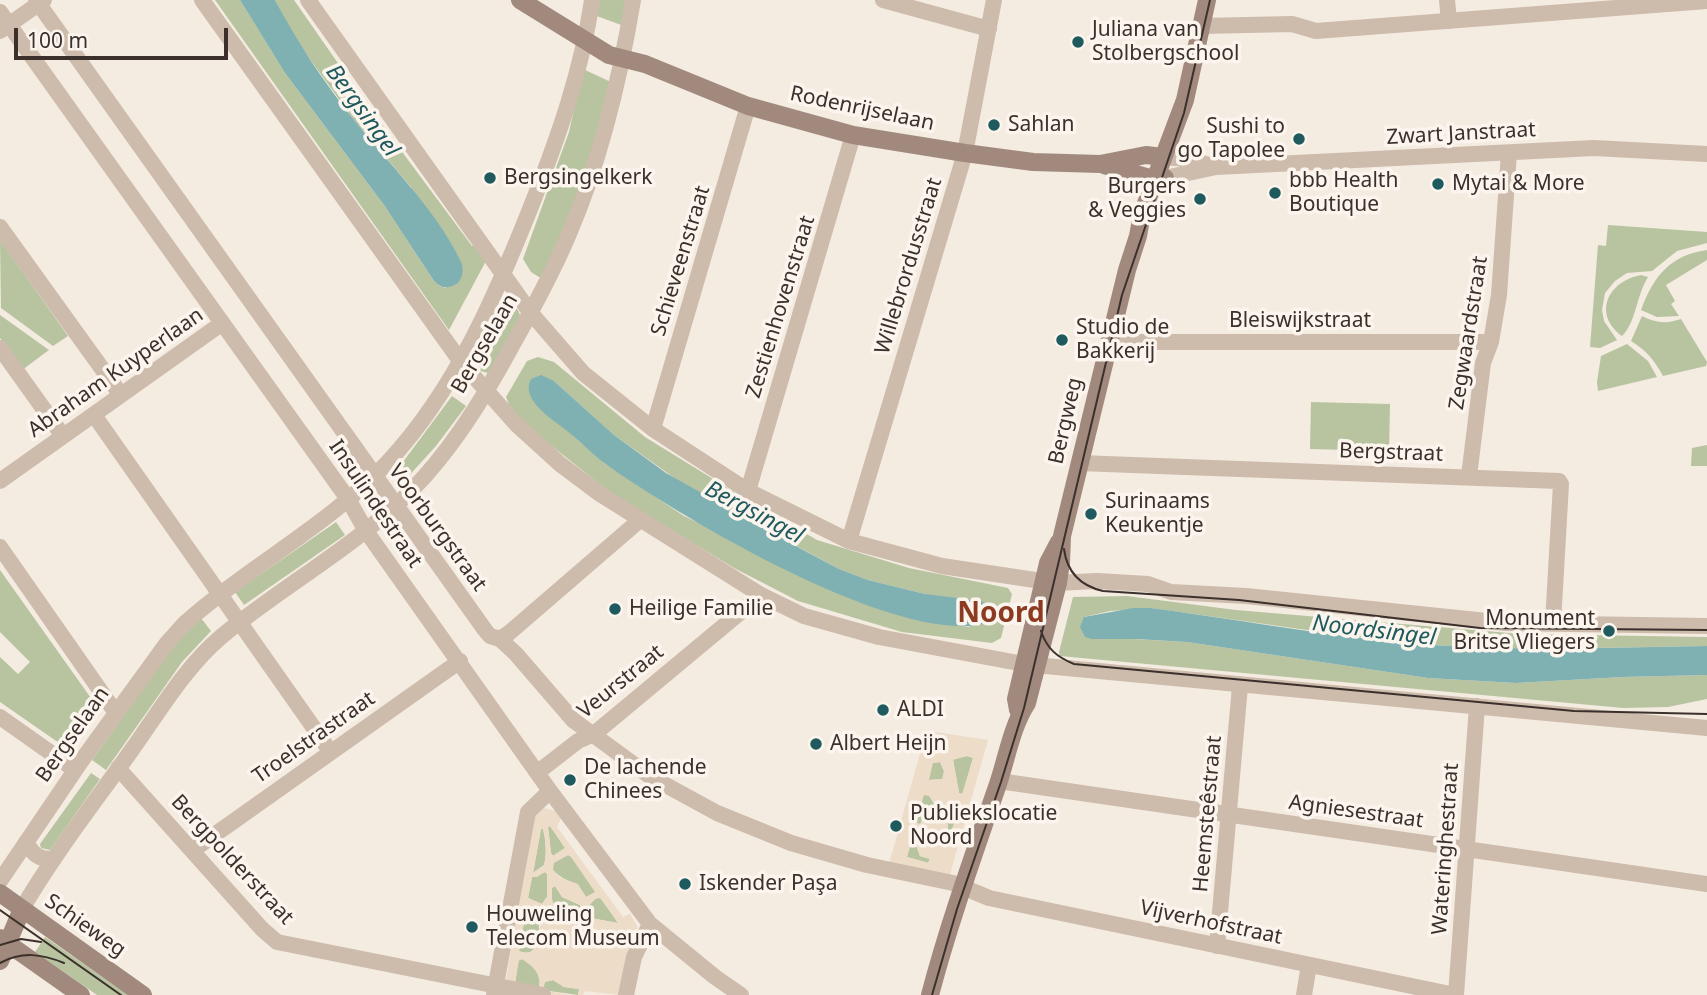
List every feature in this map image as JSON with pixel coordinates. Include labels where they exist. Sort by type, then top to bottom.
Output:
[{"type":"street","points":[[202,0],[460,362],[516,424],[560,464],[600,495],[761,595],[804,616],[879,637],[1031,664],[1707,728]]},
{"type":"street","points":[[308,0],[530,312],[583,373],[653,429],[748,491],[849,541],[942,566],[1051,582],[1148,584],[1171,592],[1245,596],[1506,623],[1707,626]]},
{"type":"street","name":"Rodenrijselaan","points":[[520,0],[609,55],[645,64],[748,106],[853,135],[1033,162],[1100,164],[1160,179]]},
{"type":"street","name":"Bergselaan","points":[[0,881],[75,769],[184,624],[348,499],[387,462],[416,426],[460,362],[504,275],[557,140],[584,41],[592,0]]},
{"type":"street","name":"Bergselaan","points":[[0,961],[3,940],[54,859],[188,670],[220,637],[366,531],[395,504],[431,468],[487,391],[561,253],[575,218],[605,133],[633,0]]},
{"type":"street","points":[[883,0],[989,29]]},
{"type":"street","name":"Willebrordusstraat","points":[[849,541],[965,153],[994,0]]},
{"type":"street","name":"Bergweg","points":[[934,994],[961,887],[1020,714],[1027,703],[1031,664],[1108,342],[1142,214],[1160,179],[1185,100],[1207,0]]},
{"type":"street","points":[[1447,0],[1449,20]]},
{"type":"street","points":[[3,23],[39,1]]},
{"type":"street","name":"Voorburgstraat","points":[[39,1],[485,630],[490,636],[500,639],[523,662],[573,720],[650,776],[717,813],[791,843],[867,865],[961,887]]},
{"type":"street","points":[[1202,26],[1292,24],[1317,31],[1707,1]]},
{"type":"street","name":"Insulindestraat","points":[[3,23],[348,499],[366,531],[550,791],[650,924],[741,995]]},
{"type":"street","name":"Schieveenstraat","points":[[653,429],[748,106]]},
{"type":"street","name":"Zestienhovenstraat","points":[[748,491],[853,135]]},
{"type":"street","name":"Zwart Janstraat","points":[[1160,179],[1216,167],[1594,148],[1707,154]]},
{"type":"street","name":"Zegwaardstraat","points":[[1469,476],[1483,363],[1491,342],[1499,295],[1509,153]]},
{"type":"street","name":"Rodenrijselaan","points":[[1100,164],[1146,155],[1168,157]]},
{"type":"street","name":"Zwart Janstraat","points":[[1168,157],[1216,167]]},
{"type":"street","points":[[0,227],[121,395]]},
{"type":"street","name":"Abraham Kuyperlaan","points":[[0,481],[221,324]]},
{"type":"street","name":"Bleiswijkstraat","points":[[1108,342],[1491,342]]},
{"type":"street","points":[[0,348],[63,436]]},
{"type":"street","points":[[94,415],[330,751]]},
{"type":"street","name":"Bergstraat","points":[[1079,463],[1559,481],[1561,484],[1553,623]]},
{"type":"street","points":[[500,639],[640,520]]},
{"type":"street","points":[[0,547],[116,713]]},
{"type":"street","name":"Veurstraat","points":[[538,772],[578,741],[594,734],[761,595]]},
{"type":"street","name":"Troelstrastraat","points":[[193,850],[460,661]]},
{"type":"street","name":"Heemsteêstraat","points":[[1217,946],[1240,685]]},
{"type":"street","name":"Wateringhestraat","points":[[1456,995],[1477,706]]},
{"type":"street","points":[[0,717],[75,769]]},
{"type":"street","name":"Bergpolderstraat","points":[[118,768],[262,929],[277,942],[495,989],[543,995]]},
{"type":"street","name":"Agniesestraat","points":[[999,781],[1707,884]]},
{"type":"street","points":[[495,989],[528,812],[550,791]]},
{"type":"street","points":[[26,842],[31,852],[43,860],[54,859]]},
{"type":"street","name":"Vijverhofstraat","points":[[961,887],[989,898],[1456,995]]},
{"type":"street","name":"Schieweg","points":[[0,893],[143,995]]},
{"type":"street","points":[[626,995],[634,957],[650,924]]},
{"type":"street","points":[[3,940],[81,995]]},
{"type":"street","points":[[1304,995],[1309,965]]},
{"type":"green space","points":[[215,0],[240,0],[285,73],[384,205],[434,281],[446,288],[411,187],[354,120],[296,40],[275,0],[294,0],[365,102],[472,246],[476,244],[487,259],[449,330]]},
{"type":"green space","points":[[596,0],[628,0],[624,26],[594,15]]},
{"type":"green space","points":[[583,69],[613,83],[564,231],[539,277],[531,272],[523,259],[569,132]]},
{"type":"green space","points":[[1608,225],[1707,232],[1707,243],[1677,251],[1652,271],[1627,273],[1615,281],[1605,293],[1602,310],[1604,321],[1617,340],[1600,348],[1590,347],[1598,245],[1606,246]]},
{"type":"green space","points":[[0,240],[68,336],[53,346],[1,308]]},
{"type":"green space","points":[[1707,250],[1707,260],[1666,285],[1675,301],[1671,304],[1679,316],[1657,317],[1641,310],[1657,278],[1673,262]]},
{"type":"green space","points":[[1641,275],[1648,277],[1627,331],[1622,336],[1608,318],[1608,300],[1620,284]]},
{"type":"green space","points":[[508,302],[518,310],[521,318],[494,368],[488,373],[481,371],[473,365],[471,355],[496,308]]},
{"type":"green space","points":[[0,315],[49,350],[22,370],[0,338]]},
{"type":"green space","points":[[1642,316],[1661,322],[1681,319],[1707,362],[1706,366],[1663,376],[1650,356],[1631,341]]},
{"type":"green space","points":[[1627,344],[1648,361],[1657,377],[1598,391],[1601,356]]},
{"type":"green space","points":[[538,357],[554,362],[645,437],[817,540],[909,568],[1008,588],[1012,594],[1001,638],[992,643],[902,632],[798,601],[734,568],[612,494],[512,412],[506,397],[527,361]],"holes":[[[554,381],[614,435],[687,487],[839,569],[868,580],[925,594],[970,627],[929,622],[857,600],[684,516],[604,463],[577,439]]]},
{"type":"green space","points":[[452,396],[466,406],[436,446],[405,480],[397,470]]},
{"type":"green space","points":[[1311,402],[1390,404],[1389,451],[1310,449]]},
{"type":"green space","points":[[1707,445],[1707,466],[1691,466],[1692,448]]},
{"type":"green space","points":[[336,522],[345,535],[244,605],[235,592]]},
{"type":"green space","points":[[0,570],[93,701],[62,745],[0,702],[0,657],[18,674],[30,662],[0,632]]},
{"type":"green space","points":[[1127,596],[1236,610],[1521,634],[1707,637],[1707,646],[1540,649],[1392,642],[1151,608],[1110,611],[1084,617],[1115,638],[1187,642],[1428,678],[1516,683],[1707,675],[1707,699],[1668,707],[1623,708],[1060,656],[1073,597]]},
{"type":"green space","points":[[201,618],[211,631],[182,662],[106,770],[92,760],[175,644]]},
{"type":"green space","points":[[967,756],[973,758],[963,794],[959,793],[953,759]]},
{"type":"green space","points":[[940,762],[944,771],[943,779],[928,780],[932,763]]},
{"type":"green space","points":[[91,773],[100,779],[50,850],[41,848],[40,844]]},
{"type":"green space","points":[[923,795],[929,795],[936,807],[920,824],[916,823]]},
{"type":"green space","points":[[961,802],[952,832],[948,832],[947,805]]},
{"type":"green space","points":[[550,826],[565,848],[553,856],[548,827]]},
{"type":"green space","points":[[541,829],[545,842],[545,860],[544,865],[533,873]]},
{"type":"green space","points":[[913,836],[920,856],[930,859],[928,863],[907,857]]},
{"type":"green space","points":[[568,855],[596,892],[586,897],[578,887],[553,870],[553,863]]},
{"type":"green space","points":[[545,872],[547,897],[542,904],[528,898],[532,877]]},
{"type":"green space","points":[[555,886],[562,897],[580,905],[581,916],[556,910],[552,906],[552,888]]},
{"type":"green space","points":[[600,897],[618,923],[585,917],[590,905]]},
{"type":"green space","points":[[527,905],[533,907],[536,913],[539,938],[533,950],[527,953],[519,951]]},
{"type":"green space","points":[[45,937],[128,995],[97,995],[35,952]]},
{"type":"green space","points":[[522,959],[536,972],[540,980],[538,989],[515,984],[518,961]]},
{"type":"green space","points":[[553,980],[564,987],[579,989],[578,995],[542,990],[545,982]]},
{"type":"shaded area","points":[[935,732],[988,740],[949,878],[889,864],[923,743]],"holes":[[[967,756],[973,758],[962,794],[959,793],[953,760]],[[940,762],[944,771],[942,779],[929,780],[933,763]],[[924,795],[929,796],[936,807],[924,814],[920,824],[916,823]],[[955,801],[961,803],[951,832],[948,832],[947,805]],[[913,836],[920,856],[930,859],[929,863],[907,857]]]},
{"type":"shaded area","points":[[544,808],[562,816],[557,827],[623,917],[630,914],[638,928],[630,941],[620,995],[585,991],[583,995],[578,995],[579,989],[564,987],[553,980],[545,982],[543,990],[569,995],[504,993],[531,820],[535,812]],"holes":[[[550,826],[565,848],[553,856],[548,827]],[[541,829],[545,839],[544,865],[533,873]],[[568,855],[595,892],[586,897],[578,884],[559,877],[553,870],[554,863]],[[545,872],[547,874],[547,897],[542,904],[528,898],[532,877]],[[555,886],[562,897],[580,905],[581,915],[556,910],[552,888]],[[600,898],[618,923],[585,917],[588,907],[595,899]],[[527,905],[533,907],[541,922],[536,946],[530,953],[519,951]],[[522,959],[538,974],[540,985],[538,989],[515,984],[519,960]]]},
{"type":"water","points":[[240,0],[275,0],[302,47],[333,92],[425,204],[449,240],[461,261],[461,277],[458,283],[445,287],[434,281],[384,205],[285,73]]},
{"type":"water","points":[[541,375],[554,381],[614,435],[666,473],[805,551],[839,569],[868,580],[925,594],[981,601],[989,605],[991,615],[987,623],[949,626],[901,616],[848,598],[736,544],[607,465],[549,417],[530,395],[531,379]]},
{"type":"water","points":[[1133,608],[1151,608],[1377,640],[1452,646],[1707,646],[1707,675],[1516,683],[1428,678],[1187,642],[1092,639],[1085,637],[1080,627],[1084,617]]},
{"type":"tram line","points":[[932,995],[957,909],[1024,708],[1122,295],[1184,113],[1210,0]]},
{"type":"tram line","points":[[1064,549],[1068,565],[1076,577],[1088,586],[1103,591],[1239,600],[1480,628],[1707,630]]},
{"type":"tram line","points":[[1041,631],[1053,652],[1074,664],[1574,711],[1707,714]]},
{"type":"tram line","points":[[0,910],[121,995]]},
{"type":"tram line","points":[[0,945],[21,939],[41,942]]},
{"type":"tram line","points":[[0,963],[24,955],[64,963]]},
{"type":"place","name":"Juliana van Stolbergschool","points":[[1078,42]]},
{"type":"place","name":"Sahlan","points":[[994,125]]},
{"type":"place","name":"Sushi to go Tapolee","points":[[1299,139]]},
{"type":"place","name":"Bergsingelkerk","points":[[490,178]]},
{"type":"place","name":"Mytai & More","points":[[1438,184]]},
{"type":"place","name":"bbb Health Boutique","points":[[1275,193]]},
{"type":"place","name":"Burgers & Veggies","points":[[1200,199]]},
{"type":"place","name":"Studio de Bakkerij","points":[[1062,340]]},
{"type":"place","name":"Surinaams Keukentje","points":[[1091,514]]},
{"type":"place","name":"Heilige Familie","points":[[615,609]]},
{"type":"place","name":"Monument Britse Vliegers","points":[[1609,631]]},
{"type":"place","name":"ALDI","points":[[883,710]]},
{"type":"place","name":"Albert Heijn","points":[[816,744]]},
{"type":"place","name":"De lachende Chinees","points":[[570,780]]},
{"type":"place","name":"Publiekslocatie Noord","points":[[896,826]]},
{"type":"place","name":"Iskender Paşa","points":[[685,884]]},
{"type":"place","name":"Houweling Telecom Museum","points":[[472,927]]},
{"type":"district","name":"Noord","points":[[1001,614]]},
{"type":"water label","name":"Bergsingel","points":[[362,111]]},
{"type":"water label","name":"Bergsingel","points":[[754,513]]},
{"type":"water label","name":"Noordsingel","points":[[1374,631]]}]
